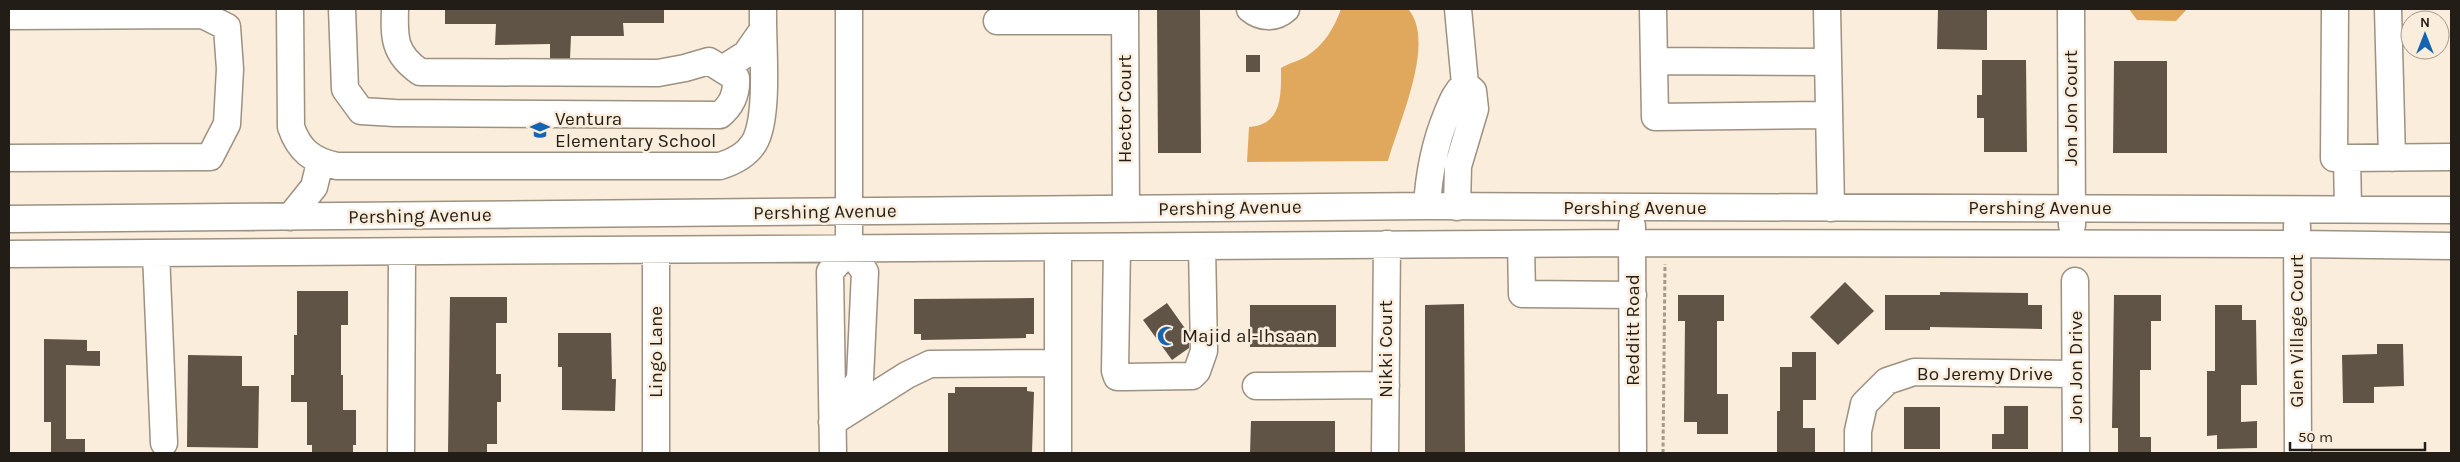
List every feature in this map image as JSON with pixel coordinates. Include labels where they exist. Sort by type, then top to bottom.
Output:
[{"type":"street","points":[[290,9],[291,126],[297,144],[320,163],[337,166],[720,166],[736,161],[754,143],[761,117],[764,91],[762,20]]},
{"type":"street","points":[[342,9],[345,89],[361,111],[395,113],[720,116],[729,108],[737,89],[736,78],[724,68],[709,61],[658,73],[420,72],[412,66],[398,49],[394,38],[395,9]]},
{"type":"street","points":[[833,453],[832,422],[860,378],[865,272],[849,250],[849,9]]},
{"type":"street","points":[[1250,9],[1265,16],[1275,16],[1286,9]]},
{"type":"street","points":[[1457,207],[1458,166],[1475,109],[1473,91],[1465,84],[1458,9]]},
{"type":"street","points":[[1653,9],[1655,117],[1829,115]]},
{"type":"street","points":[[1828,9],[1831,208]]},
{"type":"street","name":"Jon Jon Court","points":[[2071,9],[2072,244]]},
{"type":"street","points":[[2335,9],[2334,158],[2451,157]]},
{"type":"street","points":[[2388,9],[2392,158]]},
{"type":"street","points":[[9,16],[203,15],[227,27],[230,69],[226,124],[210,157],[9,158]]},
{"type":"street","points":[[997,21],[1125,15]]},
{"type":"street","name":"Hector Court","points":[[1125,15],[1126,209]]},
{"type":"street","points":[[724,68],[746,54],[762,20]]},
{"type":"street","points":[[1654,61],[1828,62]]},
{"type":"street","points":[[1427,206],[1429,174],[1438,135],[1456,92],[1465,84]]},
{"type":"street","points":[[1438,135],[1464,144]]},
{"type":"street","points":[[2347,158],[2348,209]]},
{"type":"street","points":[[290,217],[314,187],[320,163]]},
{"type":"street","name":"Pershing Avenue","points":[[9,219],[1427,206],[2451,210]]},
{"type":"street","name":"Redditt Road","points":[[1632,208],[1634,453]]},
{"type":"street","name":"Glen Village Court","points":[[2296,208],[2298,453]]},
{"type":"street","name":"Pershing Avenue","points":[[9,254],[849,250],[1633,243],[2451,246]]},
{"type":"street","name":"Nikki Court","points":[[1385,453],[1387,244]]},
{"type":"street","points":[[1521,244],[1522,294],[1633,295]]},
{"type":"street","points":[[1117,247],[1115,371],[1117,377],[1125,377],[1192,376],[1197,371],[1204,351],[1202,246]]},
{"type":"street","points":[[1058,248],[1058,453]]},
{"type":"street","name":"Lingo Lane","points":[[656,251],[656,453]]},
{"type":"street","points":[[401,453],[402,252]]},
{"type":"street","points":[[156,253],[164,443]]},
{"type":"street","name":"Jon Jon Drive","points":[[2075,281],[2076,453]]},
{"type":"street","points":[[832,422],[907,375],[930,364],[1058,363]]},
{"type":"street","name":"Bo Jeremy Drive","points":[[1858,453],[1858,431],[1864,404],[1887,381],[1914,372],[2076,374]]},
{"type":"street","points":[[1256,386],[1386,385]]},
{"type":"path","points":[[1663,453],[1665,262],[1674,262]]},
{"type":"shaded area","points":[[1341,9],[1408,9],[1416,23],[1419,41],[1413,83],[1388,161],[1247,162],[1249,127],[1268,121],[1278,106],[1281,88],[1281,68],[1307,56],[1319,46],[1332,29]]},
{"type":"shaded area","points":[[2129,9],[2187,9],[2176,21],[2137,20]]},
{"type":"building","points":[[445,9],[664,9],[664,23],[623,23],[624,36],[571,36],[570,58],[550,58],[550,44],[495,45],[496,24],[445,24]]},
{"type":"building","points":[[1157,9],[1200,9],[1201,153],[1158,153]]},
{"type":"building","points":[[1938,9],[1987,9],[1987,50],[1937,49]]},
{"type":"building","points":[[1246,55],[1260,55],[1260,72],[1246,72]]},
{"type":"building","points":[[1982,60],[2026,60],[2027,152],[1984,152],[1984,118],[1977,118],[1977,95],[1982,95]]},
{"type":"building","points":[[2114,61],[2167,61],[2167,153],[2113,153]]},
{"type":"building","points":[[1845,282],[1874,311],[1838,345],[1810,317]]},
{"type":"building","points":[[297,291],[348,291],[348,325],[341,325],[341,375],[343,375],[343,410],[356,410],[356,445],[353,445],[353,453],[312,453],[312,445],[307,445],[307,402],[291,402],[291,375],[294,375],[294,335],[297,335]]},
{"type":"building","points":[[1940,292],[2028,293],[2028,305],[2042,305],[2042,329],[1930,327],[1930,330],[1885,330],[1885,295],[1940,295]]},
{"type":"building","points":[[1678,295],[1724,295],[1724,321],[1717,321],[1717,394],[1728,394],[1728,434],[1697,434],[1697,422],[1684,422],[1685,321],[1678,321]]},
{"type":"building","points":[[2114,295],[2161,295],[2161,321],[2151,321],[2151,370],[2140,370],[2140,437],[2151,437],[2151,453],[2118,453],[2118,428],[2112,428]]},
{"type":"building","points":[[450,297],[507,297],[507,323],[496,323],[496,374],[501,374],[501,402],[497,402],[497,444],[487,444],[487,453],[448,453]]},
{"type":"building","points":[[1034,298],[1034,334],[1026,334],[1026,338],[921,340],[921,334],[914,334],[914,299]]},
{"type":"building","points":[[1167,303],[1189,334],[1189,348],[1172,360],[1143,320]]},
{"type":"building","points":[[1464,304],[1465,453],[1425,453],[1425,305]]},
{"type":"building","points":[[1250,305],[1336,305],[1336,347],[1250,347]]},
{"type":"building","points":[[2215,305],[2242,305],[2242,320],[2256,320],[2257,385],[2241,385],[2241,422],[2257,421],[2257,448],[2217,449],[2217,435],[2207,436],[2207,371],[2215,371]]},
{"type":"building","points":[[558,333],[611,333],[612,379],[616,379],[615,411],[562,410],[562,367],[558,367]]},
{"type":"building","points":[[44,339],[87,340],[87,351],[100,351],[100,366],[66,365],[66,439],[85,439],[85,453],[51,453],[51,422],[44,422]]},
{"type":"building","points":[[2377,344],[2403,344],[2404,386],[2374,387],[2374,403],[2343,403],[2342,355],[2377,354]]},
{"type":"building","points":[[1792,352],[1816,352],[1816,400],[1803,400],[1803,428],[1815,428],[1815,453],[1777,453],[1777,411],[1780,411],[1780,367],[1792,367]]},
{"type":"building","points":[[188,355],[242,356],[242,386],[259,386],[258,448],[187,447]]},
{"type":"building","points":[[955,387],[1027,387],[1027,391],[1034,392],[1032,453],[948,453],[948,393],[955,393]]},
{"type":"building","points":[[2004,406],[2028,406],[2028,449],[1992,449],[1992,434],[2004,434]]},
{"type":"building","points":[[1904,407],[1940,407],[1940,449],[1904,449]]},
{"type":"building","points":[[1251,421],[1335,421],[1335,453],[1250,453]]},
{"type":"place","name":"Ventura Elementary School","points":[[540,130]]},
{"type":"place","name":"Majid al-Ihsaan","points":[[1167,336]]}]
